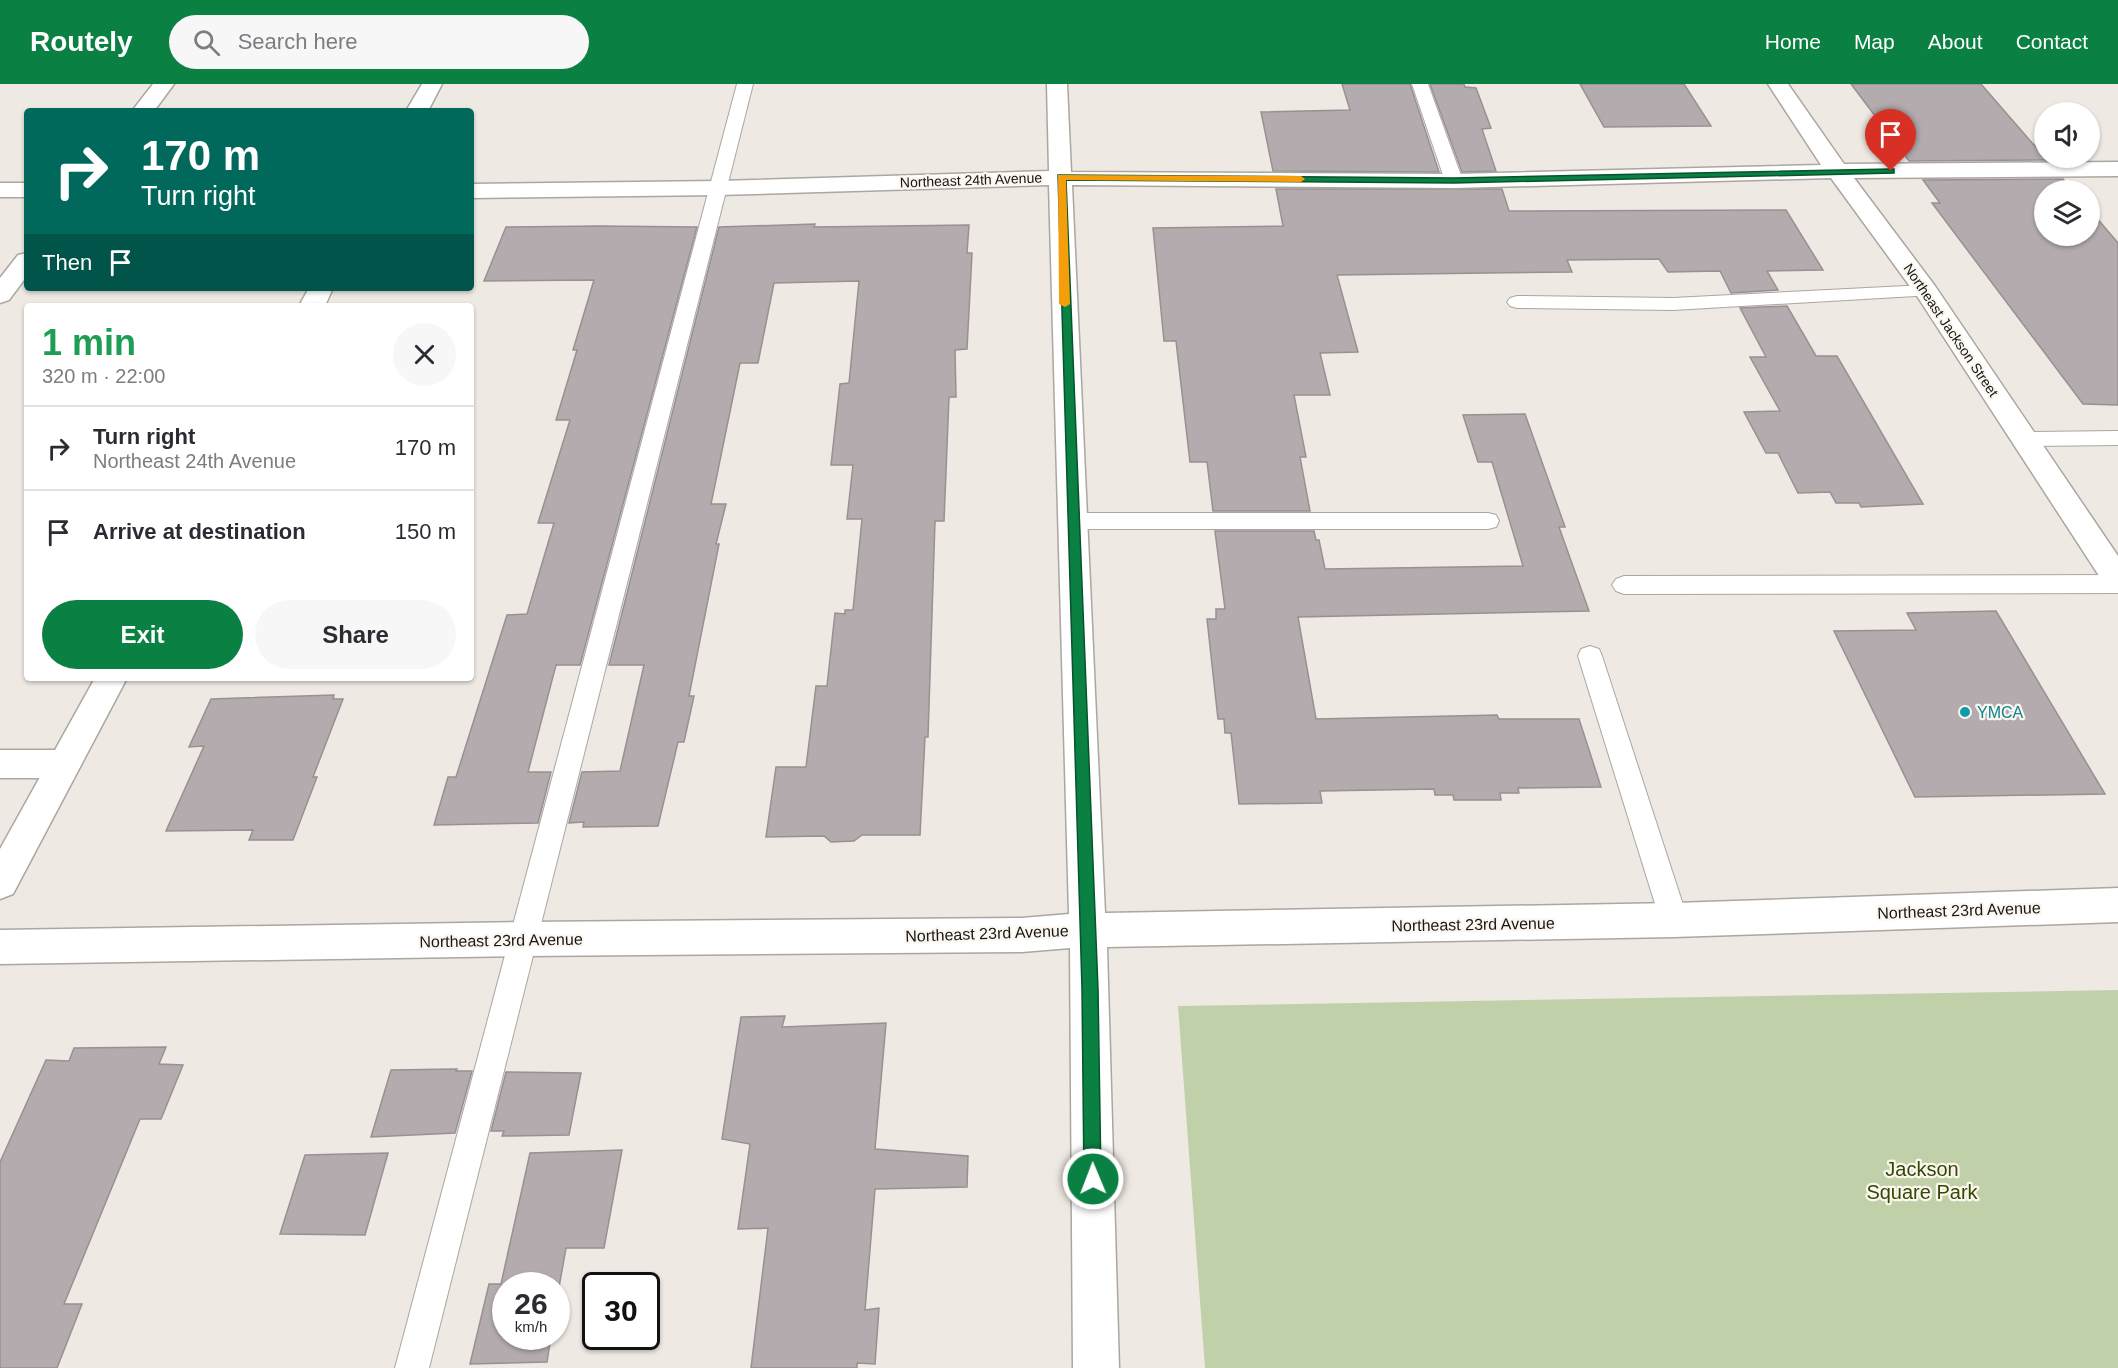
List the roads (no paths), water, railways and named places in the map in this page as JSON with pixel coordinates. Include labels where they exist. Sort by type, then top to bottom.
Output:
[{"type":"street","points":[[145,108],[164,84]]},
{"type":"street","points":[[419,108],[432,84]]},
{"type":"street","points":[[1057,84],[1088,930],[1096,1368]]},
{"type":"street","name":"Northeast Jackson Street","points":[[1778,84],[1926,291],[2118,582]]},
{"type":"street","name":"Northeast 24th Avenue","points":[[474,191],[719,188],[1061,177],[1454,181],[1838,171],[2118,169]]},
{"type":"street","points":[[0,190],[24,190]]},
{"type":"street","points":[[0,295],[24,264]]},
{"type":"street","points":[[0,883],[109,681]]},
{"type":"street","points":[[0,764],[64,764]]},
{"type":"street","name":"Northeast 23rd Avenue","points":[[0,947],[525,939],[1022,935],[1088,930],[1674,920],[2118,906]]},
{"type":"lane","points":[[412,1368],[745,84]]},
{"type":"lane","points":[[1420,84],[1454,181]]},
{"type":"lane","points":[[1517,302],[1673,304],[1926,291]]},
{"type":"lane","points":[[2025,440],[2118,438]]},
{"type":"lane","points":[[1072,521],[1488,521]]},
{"type":"lane","points":[[1624,585],[2118,582]]},
{"type":"lane","points":[[1590,656],[1674,920]]},
{"type":"place","name":"YMCA","points":[[1965,712]]},
{"type":"park label","name":"Jackson Square Park","points":[[1922,1180]]}]
